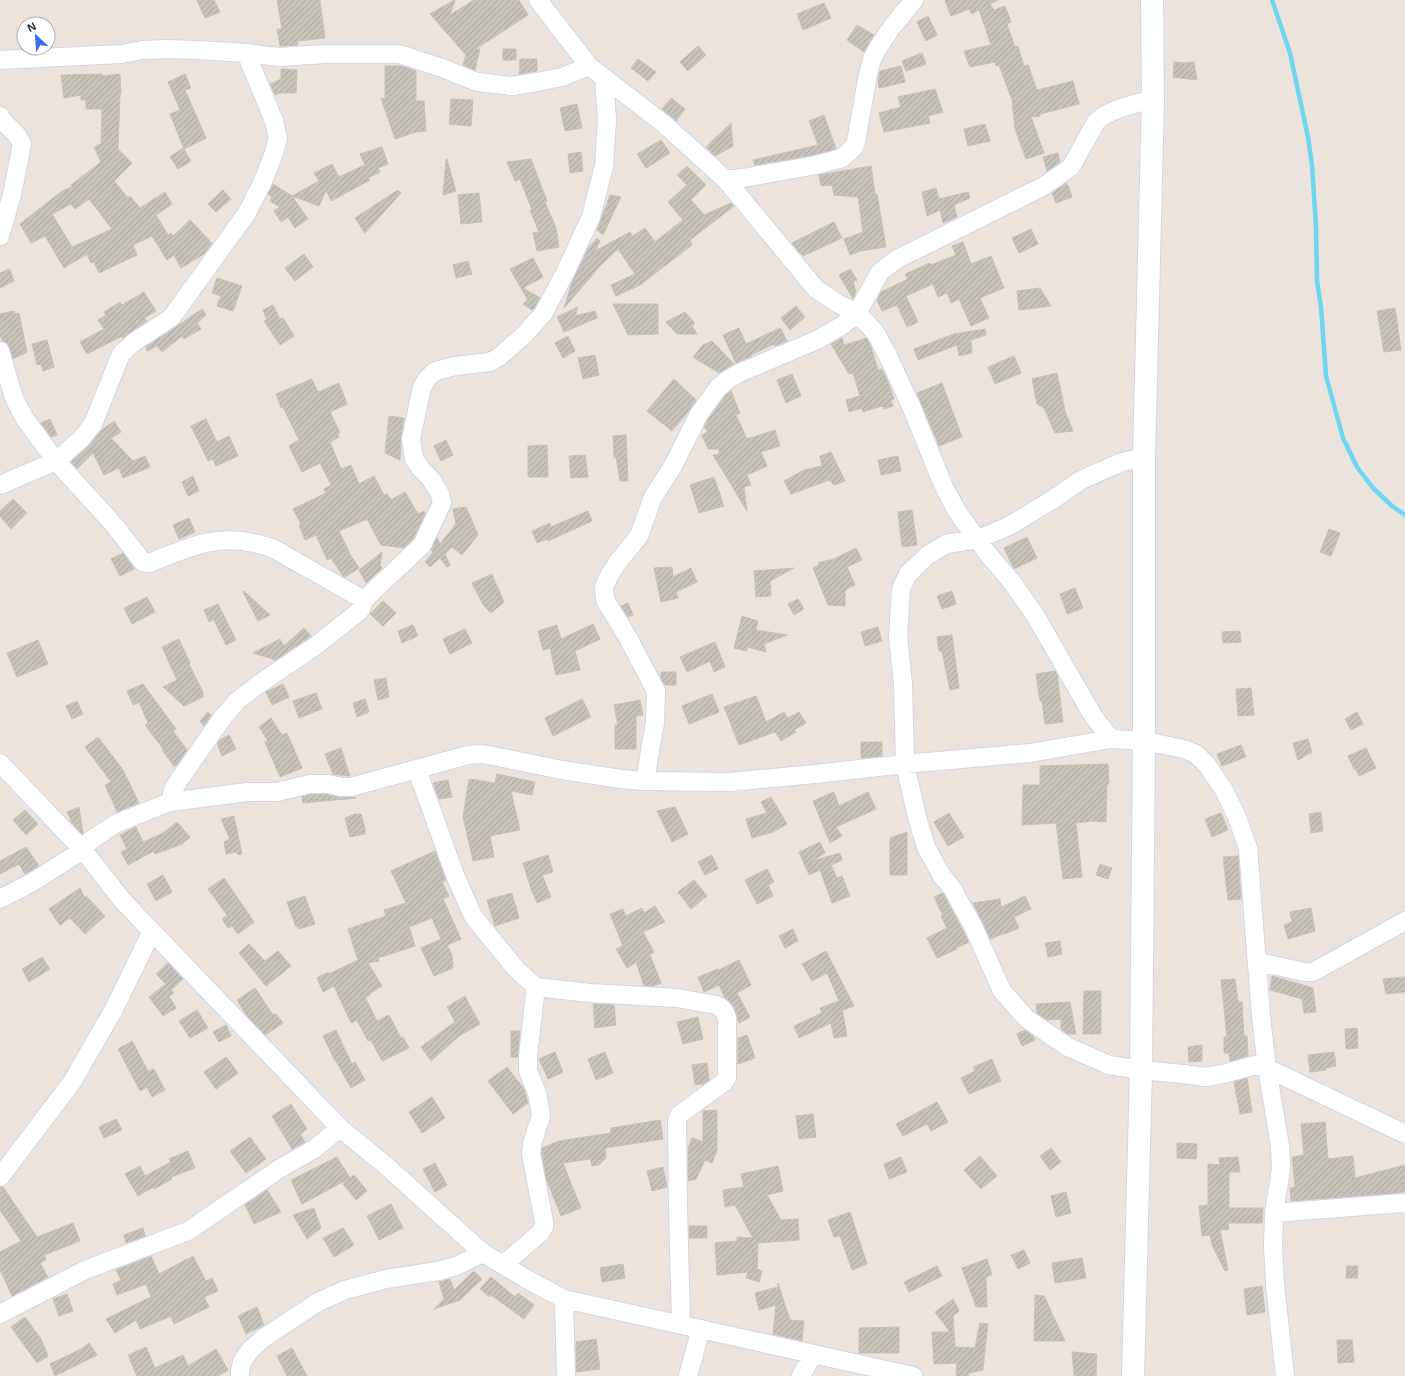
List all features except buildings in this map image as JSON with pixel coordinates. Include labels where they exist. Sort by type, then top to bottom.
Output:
[{"type":"main road","points":[[1133,1376],[1141,1070],[1144,741],[1144,457],[1153,99],[1152,0]]},
{"type":"street","points":[[538,0],[589,66],[664,124],[726,180],[816,289],[837,303],[857,313],[875,332],[911,406],[944,487],[958,513],[1011,581],[1035,615],[1093,716],[1111,739]]},
{"type":"street","points":[[726,180],[743,178],[842,158],[854,147],[872,60],[879,46],[892,27],[914,0]]},
{"type":"street","points":[[0,60],[120,54],[143,50],[197,50],[279,57],[326,54],[399,54],[442,68],[476,82],[512,86],[562,77],[589,66]]},
{"type":"street","points":[[0,485],[56,462],[81,439],[94,424],[121,354],[134,342],[171,318],[247,213],[264,179],[278,138],[274,121],[246,53]]},
{"type":"street","points":[[170,802],[173,790],[179,780],[200,748],[231,707],[259,684],[314,647],[361,610],[364,600],[422,545],[442,503],[440,494],[431,479],[421,469],[414,458],[411,439],[422,387],[435,371],[455,366],[490,362],[499,357],[522,337],[543,314],[566,271],[591,217],[604,166],[607,120],[604,78]]},
{"type":"street","points":[[646,782],[656,722],[656,691],[627,636],[605,600],[604,587],[609,576],[639,536],[653,497],[673,466],[698,414],[718,388],[738,373],[817,340],[843,325],[857,313],[880,272],[897,259],[1044,186],[1055,179],[1071,167],[1096,122],[1101,116],[1153,99]]},
{"type":"street","points":[[0,116],[17,135],[22,144],[12,195],[0,236]]},
{"type":"street","points":[[0,351],[14,398],[25,419],[56,462],[115,526],[143,562],[149,563],[196,545],[215,541],[238,540],[276,549],[364,600]]},
{"type":"street","points":[[1144,457],[1122,462],[1081,480],[1032,513],[1009,526],[978,539],[946,544],[928,555],[908,574],[901,589],[898,636],[903,684],[904,764],[926,847],[942,876],[952,888],[973,926],[1002,991],[1027,1019],[1068,1047],[1109,1065],[1205,1078],[1255,1065],[1266,1068],[1405,1134]]},
{"type":"street","points":[[0,899],[31,883],[83,850],[91,840],[117,823],[170,802],[247,792],[277,792],[310,784],[328,784],[341,787],[351,787],[468,755],[483,754],[562,770],[646,782],[730,782],[1030,753],[1111,739],[1144,741],[1184,749],[1196,754],[1207,765],[1224,790],[1237,817],[1248,848],[1266,1068],[1280,1146],[1280,1170],[1274,1213],[1272,1246],[1285,1376]]},
{"type":"street","points":[[0,763],[83,850],[122,900],[340,1128],[384,1164],[483,1253],[564,1299],[913,1376]]},
{"type":"street","points":[[417,770],[455,875],[473,916],[517,970],[536,987],[590,993],[678,998],[721,1007],[725,1011],[727,1018],[727,1077],[724,1082],[679,1115],[677,1121],[677,1200],[681,1324]]},
{"type":"street","points":[[1258,962],[1305,972],[1313,972],[1405,921]]},
{"type":"street","points":[[0,1176],[72,1082],[114,1008],[152,932]]},
{"type":"street","points":[[504,1264],[540,1233],[544,1227],[531,1154],[532,1144],[541,1116],[538,1096],[528,1071],[528,1055],[536,987]]},
{"type":"street","points":[[0,1314],[85,1270],[188,1231],[280,1169],[314,1149],[340,1128]]},
{"type":"street","points":[[1274,1213],[1402,1203],[1405,1204]]},
{"type":"street","points":[[240,1376],[242,1362],[250,1350],[265,1337],[318,1302],[345,1290],[386,1279],[438,1271],[456,1266],[483,1253]]},
{"type":"street","points":[[564,1299],[566,1376]]},
{"type":"street","points":[[688,1376],[701,1329]]},
{"type":"street","points":[[801,1376],[813,1354]]},
{"type":"waterway","points":[[1272,0],[1290,53],[1308,137],[1312,165],[1316,227],[1317,281],[1321,307],[1326,376],[1343,438],[1357,467],[1373,488],[1392,506],[1405,515]]}]
